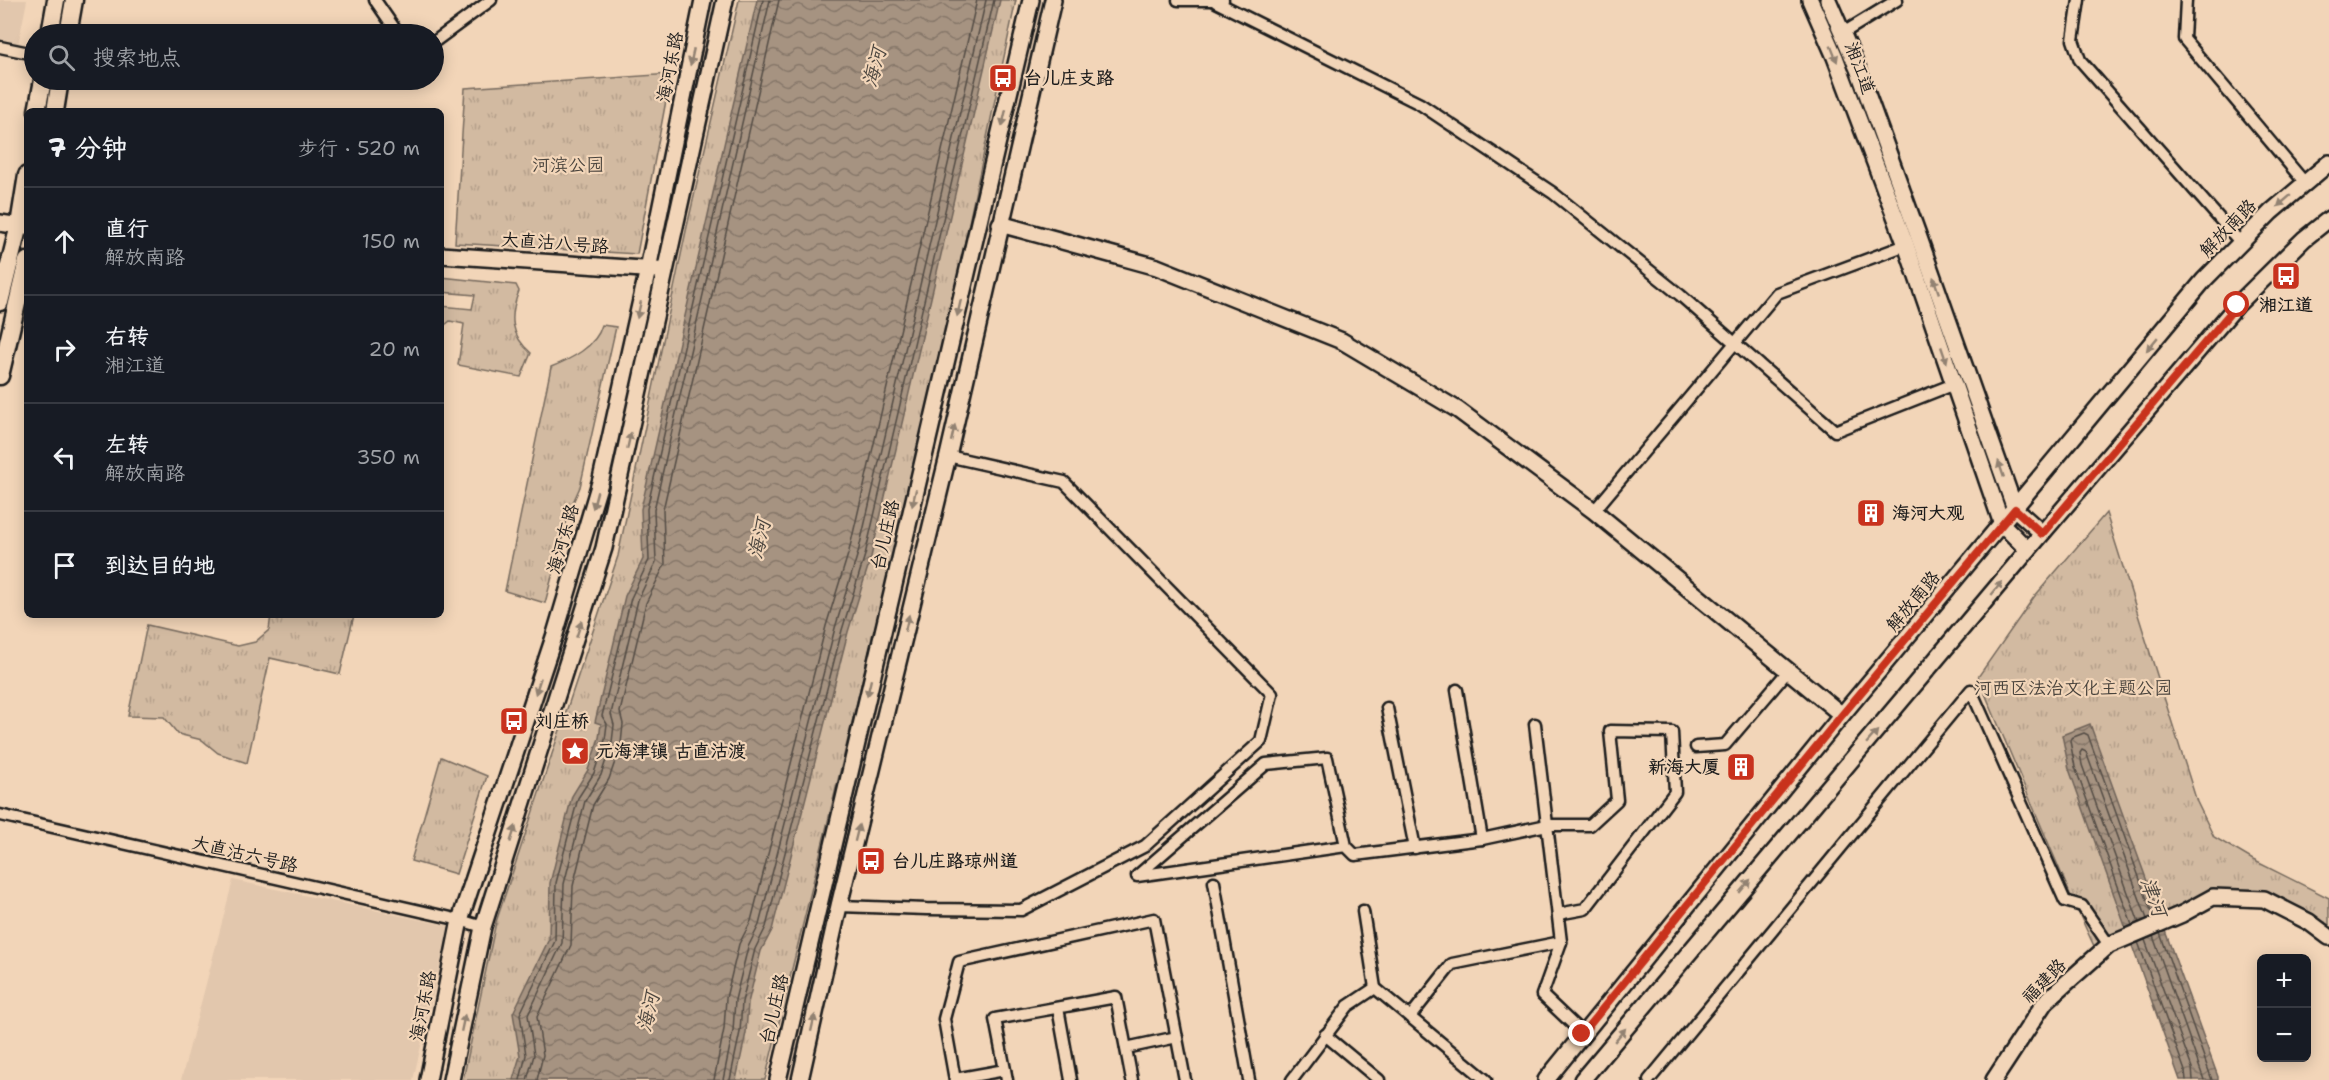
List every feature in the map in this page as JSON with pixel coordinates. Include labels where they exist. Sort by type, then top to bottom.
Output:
[{"type":"main road","points":[[52,24],[56,0]]},
{"type":"main road","points":[[70,24],[74,0]]},
{"type":"main road","points":[[38,108],[41,90]]},
{"type":"main road","points":[[55,108],[58,90]]},
{"type":"main road","points":[[0,302],[23,226]]},
{"type":"main road","points":[[0,376],[24,274]]},
{"type":"street","points":[[375,0],[392,24]]},
{"type":"street","points":[[444,35],[491,0]]},
{"type":"street","name":"海河东路","points":[[428,1080],[460,920],[586,534],[648,269],[703,0]]},
{"type":"street","points":[[451,1080],[483,927],[604,548],[725,0]]},
{"type":"street","name":"台儿庄路","points":[[778,1080],[1031,0]]},
{"type":"street","points":[[800,1080],[1053,0]]},
{"type":"street","points":[[1178,0],[1220,1],[1420,104],[1553,193],[1680,294],[1835,431],[1954,384]]},
{"type":"street","name":"湘江道","points":[[1810,0],[1835,57],[1906,245],[2002,524],[2028,550]]},
{"type":"street","name":"湘江道","points":[[1828,0],[1843,33],[1914,221],[2015,509],[2042,534]]},
{"type":"street","points":[[1843,33],[1896,0]]},
{"type":"street","points":[[2079,0],[2073,40],[2080,60],[2240,242]]},
{"type":"street","points":[[2186,0],[2184,39],[2305,183]]},
{"type":"street","points":[[0,47],[24,52]]},
{"type":"street","name":"解放南路","points":[[1546,1080],[1842,715],[2204,280],[2240,242],[2329,164]]},
{"type":"street","points":[[1582,1080],[2237,305],[2329,219]]},
{"type":"street","points":[[0,223],[23,226]]},
{"type":"street","points":[[1000,224],[1157,267],[1342,341],[1458,410],[1594,511],[1842,715]]},
{"type":"street","points":[[1594,511],[1776,293],[1906,245]]},
{"type":"street","name":"大直沽八号路","points":[[444,255],[666,271]]},
{"type":"street","points":[[839,906],[1021,910],[1144,846],[1261,741],[1272,694],[1064,482],[948,456]]},
{"type":"street","points":[[1696,747],[1725,745],[1788,671]]},
{"type":"street","points":[[1456,690],[1482,839]]},
{"type":"street","points":[[1649,1080],[1971,690],[2065,901],[2082,906],[2109,945]]},
{"type":"street","points":[[1387,708],[1415,848]]},
{"type":"street","points":[[1535,724],[1561,942],[1542,995],[1582,1034]]},
{"type":"street","points":[[1346,846],[1137,876],[1266,764],[1326,758],[1346,846],[1355,855],[1482,839],[1547,825],[1590,825],[1617,800],[1610,731],[1672,732],[1676,792],[1585,909],[1558,914]]},
{"type":"street","name":"大直沽六号路","points":[[0,815],[483,927]]},
{"type":"street","points":[[1214,882],[1249,1080]]},
{"type":"street","name":"福建路","points":[[1994,1080],[2045,1002],[2109,945],[2182,914],[2213,897],[2264,899],[2309,922],[2329,937]]},
{"type":"street","points":[[1363,911],[1375,988],[1486,1080]]},
{"type":"street","points":[[1132,1080],[1116,997],[995,1019],[1006,1075],[955,1079],[944,1018],[959,962],[1154,920],[1185,1080]]},
{"type":"street","points":[[1410,1017],[1452,964],[1561,942]]},
{"type":"street","points":[[1292,1080],[1348,1006],[1375,988]]},
{"type":"street","points":[[1058,1008],[1071,1080]]},
{"type":"street","points":[[1325,1035],[1379,1080]]},
{"type":"street","points":[[1126,1048],[1177,1037]]},
{"type":"shaded area","points":[[0,0],[27,0],[18,45],[0,42]]},
{"type":"shaded area","points":[[233,880],[449,926],[413,1080],[181,1080]]},
{"type":"green space","points":[[739,0],[1016,0],[939,365],[765,1080],[463,1080],[496,922],[618,556],[686,231]]},
{"type":"green space","name":"河滨公园","points":[[671,74],[637,254],[455,243],[465,88]]},
{"type":"green space","points":[[444,277],[516,285],[519,291],[513,325],[519,339],[531,353],[521,377],[458,365],[464,324],[450,321],[444,326],[444,306],[472,309],[475,295],[444,292]]},
{"type":"green space","points":[[602,325],[616,327],[580,487],[570,509],[545,603],[505,591],[551,367],[582,351],[594,340]]},
{"type":"green space","name":"河西区法治文化主题公园","points":[[2106,513],[2197,802],[2214,837],[2253,860],[2329,898],[2329,936],[2249,893],[2212,892],[2094,946],[1978,677],[2034,597]]},
{"type":"green space","points":[[271,618],[353,618],[340,674],[270,658],[247,763],[218,753],[202,740],[178,734],[164,717],[128,716],[147,625],[238,646],[255,642],[269,630]]},
{"type":"green space","points":[[441,757],[487,776],[456,874],[411,861]]},
{"type":"water","name":"海河","points":[[757,0],[1000,0],[871,557],[848,632],[772,930],[761,951],[748,1003],[746,1033],[736,1080],[513,1080],[520,1056],[513,1013],[549,939],[550,883],[572,796],[588,770],[599,738],[601,724],[595,722],[625,596],[643,559],[641,509]]},
{"type":"water","name":"津河","points":[[2090,724],[2218,1080],[2180,1080],[2069,769],[2062,735]]},
{"type":"place","name":"台儿庄支路","points":[[1003,78]]},
{"type":"place","name":"湘江道","points":[[2286,276]]},
{"type":"place","name":"海河大观","points":[[1871,513]]},
{"type":"place","name":"刘庄桥","points":[[514,721]]},
{"type":"place","name":"元海津镇 古直沽渡","points":[[575,751]]},
{"type":"place","name":"新海大厦","points":[[1741,767]]},
{"type":"place","name":"台儿庄路琼州道","points":[[871,861]]},
{"type":"route","points":[[1582,1034],[1842,715],[2015,509],[2042,534],[2237,305]]}]
